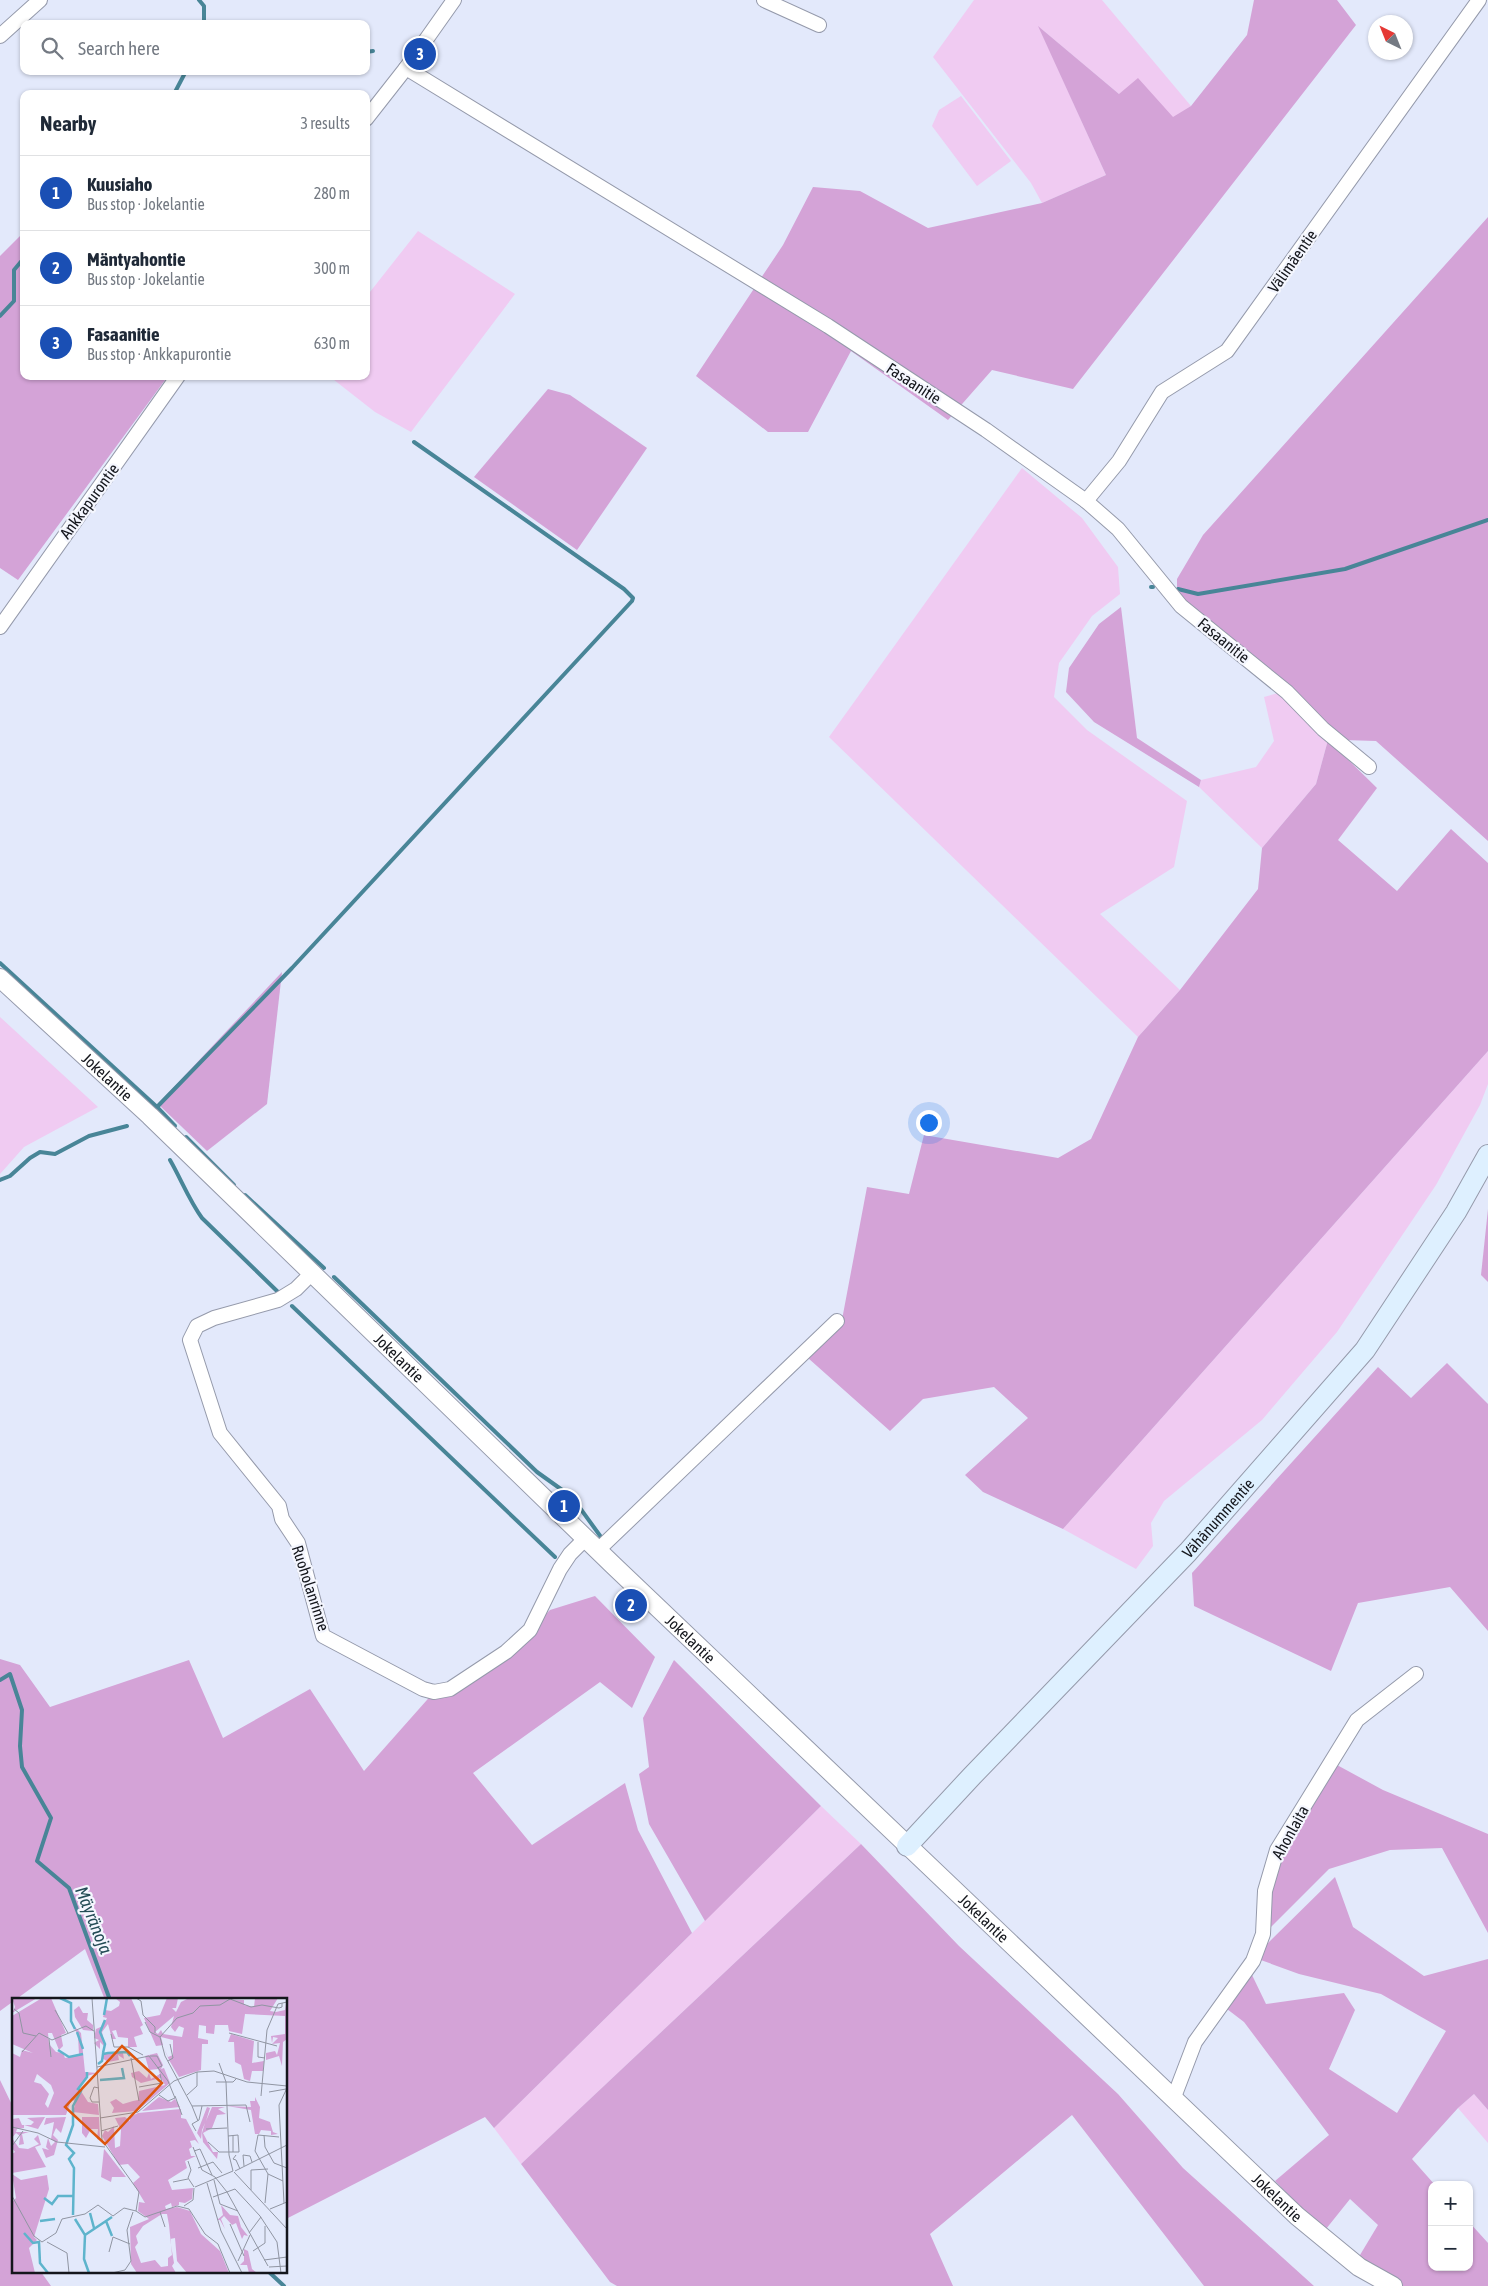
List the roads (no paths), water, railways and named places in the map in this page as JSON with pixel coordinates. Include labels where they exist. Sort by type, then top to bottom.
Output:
[{"type":"main road","name":"Vähänummentie","points":[[907,1846],[1188,1552],[1365,1350],[1456,1212],[1488,1155]]},
{"type":"street","points":[[0,36],[40,0]]},
{"type":"street","points":[[370,113],[406,68],[454,0]]},
{"type":"street","points":[[764,0],[819,25]]},
{"type":"street","name":"Välimäentie","points":[[1086,501],[1119,461],[1162,392],[1227,351],[1479,0]]},
{"type":"street","name":"Fasaanitie","points":[[406,68],[828,326],[986,430],[1086,501],[1118,528],[1180,606],[1287,692],[1323,729],[1369,767]]},
{"type":"street","name":"Ankkapurontie","points":[[0,627],[175,380]]},
{"type":"street","name":"Jokelantie","points":[[0,978],[150,1116],[592,1544],[1297,2216],[1359,2267],[1393,2286]]},
{"type":"street","name":"Ruoholanrinne","points":[[313,1272],[283,1298],[214,1318],[197,1326],[190,1340],[220,1433],[279,1506],[282,1519],[298,1544],[323,1636],[434,1692],[450,1689],[506,1652],[530,1630],[560,1569],[570,1554],[592,1544],[837,1321]]},
{"type":"street","name":"Ahonlaita","points":[[1174,2098],[1195,2042],[1253,1961],[1263,1934],[1265,1891],[1277,1850],[1357,1720],[1416,1674]]},
{"type":"waterway","points":[[199,0],[204,6],[204,20]]},
{"type":"waterway","points":[[176,90],[184,75]]},
{"type":"waterway","points":[[0,316],[14,301],[14,270],[20,263]]},
{"type":"waterway","points":[[0,963],[157,1107],[292,968],[632,601],[633,598],[624,589],[414,442]]},
{"type":"waterway","points":[[1178,589],[1198,594],[1345,569],[1488,520]]},
{"type":"waterway","points":[[157,1107],[175,1126]]},
{"type":"waterway","points":[[0,1180],[10,1176],[30,1158],[40,1152],[55,1154],[89,1136],[127,1126]]},
{"type":"waterway","points":[[186,1137],[234,1185]]},
{"type":"waterway","points":[[170,1160],[202,1218],[278,1292]]},
{"type":"waterway","points":[[245,1195],[324,1268]]},
{"type":"waterway","points":[[334,1277],[537,1472],[572,1497],[601,1537]]},
{"type":"waterway","points":[[292,1306],[555,1557]]},
{"type":"waterway","name":"Mäyränoja","points":[[0,1680],[10,1674],[22,1710],[20,1746],[22,1767],[51,1818],[37,1861],[69,1888],[109,1998]]},
{"type":"waterway","name":"Mäyränoja","points":[[271,2274],[284,2286]]},
{"type":"place","name":"Fasaanitie","points":[[420,54]]},
{"type":"place","name":"Kuusiaho","points":[[564,1506]]},
{"type":"place","name":"Mäntyahontie","points":[[631,1605]]}]
